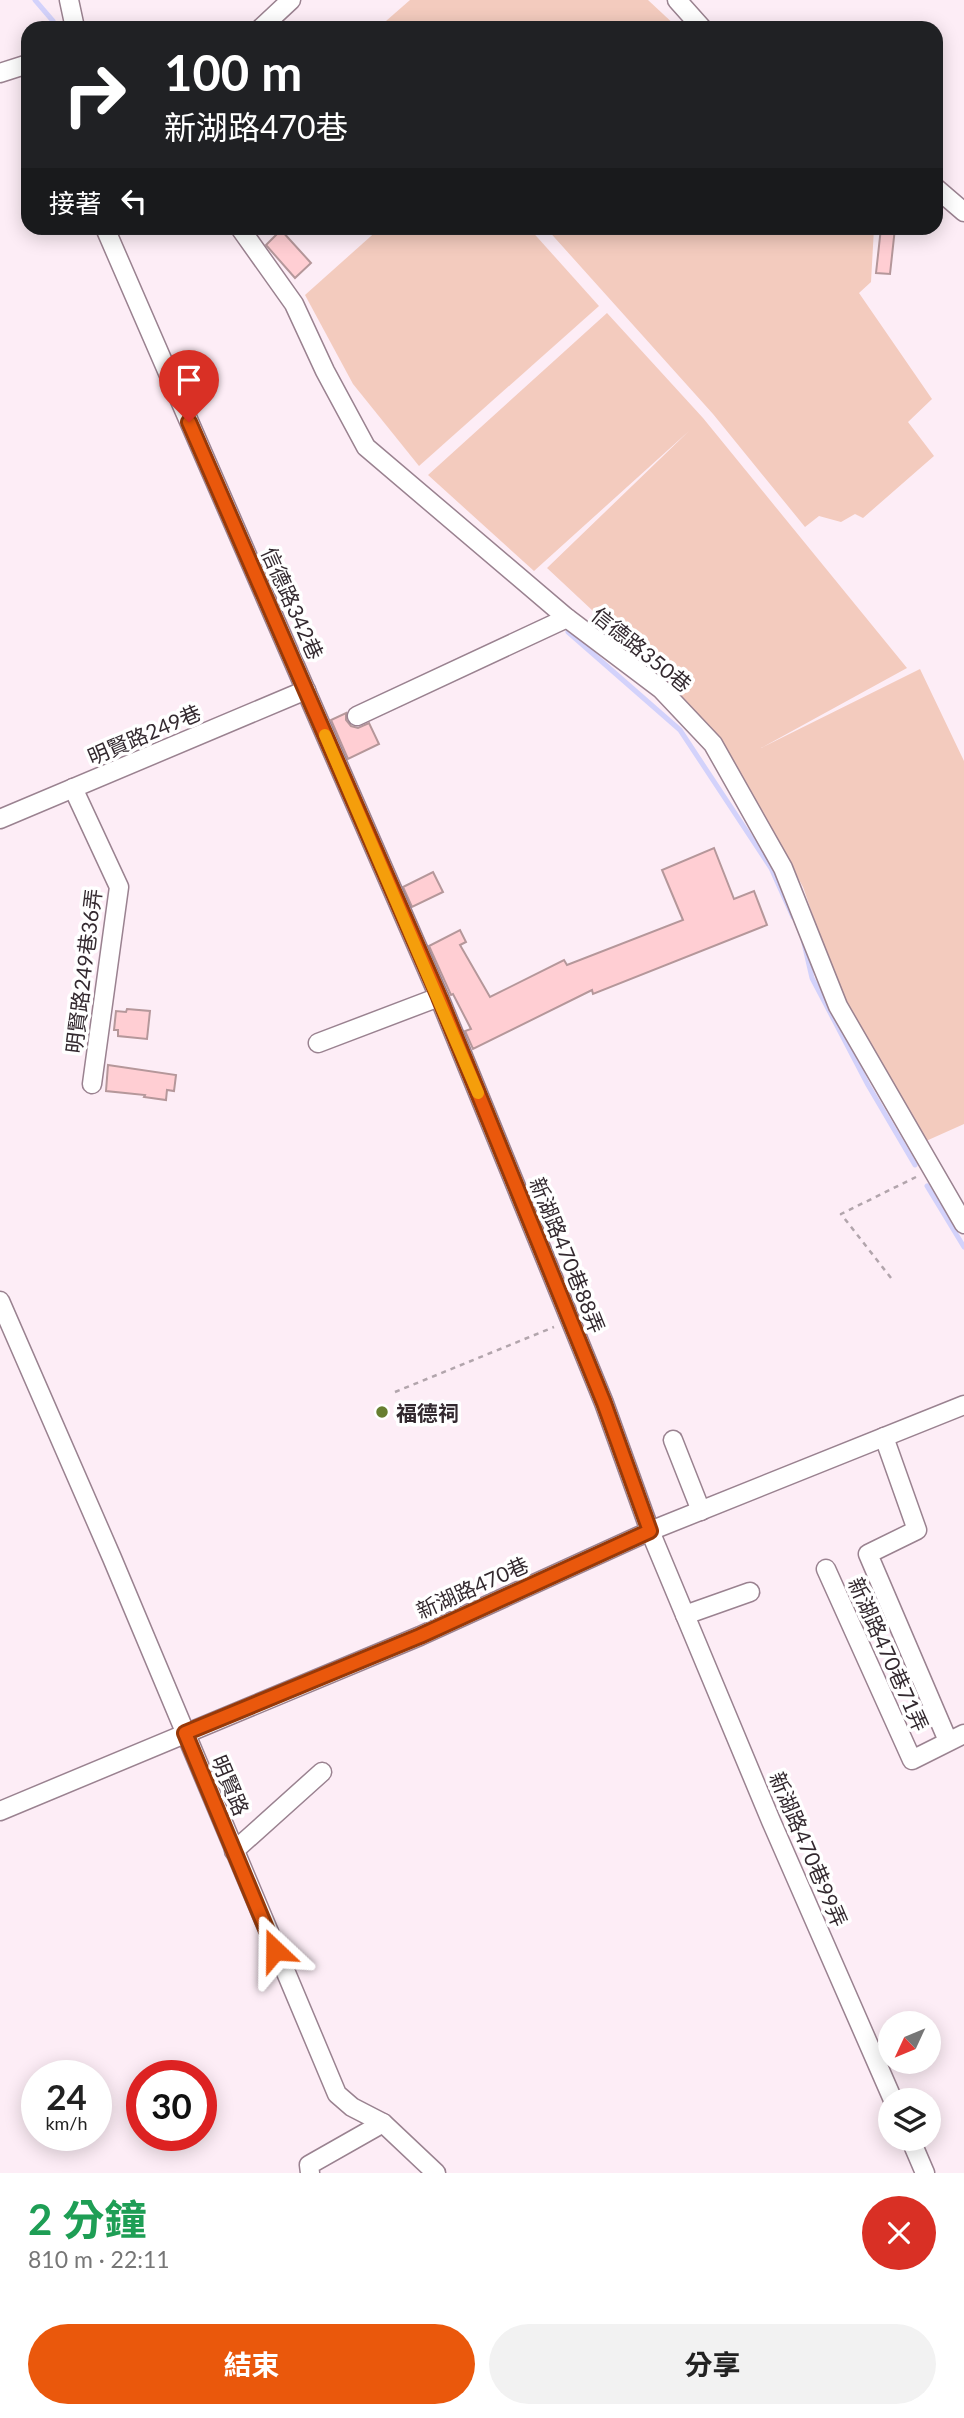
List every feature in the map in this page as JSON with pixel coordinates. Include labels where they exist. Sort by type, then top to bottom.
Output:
[{"type":"street","points":[[69,0],[74,21]]},
{"type":"street","points":[[268,21],[291,0]]},
{"type":"street","points":[[677,0],[696,21]]},
{"type":"street","points":[[0,73],[21,66]]},
{"type":"street","points":[[943,194],[964,212]]},
{"type":"street","name":"信德路342巷","points":[[108,235],[439,997]]},
{"type":"street","name":"信德路350巷","points":[[245,235],[294,304],[325,371],[366,447],[567,618],[661,689],[713,744],[783,868],[838,1006],[964,1224]]},
{"type":"street","points":[[357,716],[567,618]]},
{"type":"street","name":"明賢路249巷","points":[[0,819],[306,690]]},
{"type":"street","name":"明賢路249巷36弄","points":[[73,788],[119,887],[92,1084]]},
{"type":"street","points":[[318,1043],[439,997]]},
{"type":"street","name":"新湖路470巷88弄","points":[[439,997],[604,1403],[650,1531]]},
{"type":"street","name":"明賢路","points":[[0,1301],[337,2094],[352,2107],[383,2123],[436,2173]]},
{"type":"street","name":"新湖路470巷","points":[[0,1811],[420,1636],[650,1531],[964,1405]]},
{"type":"street","name":"新湖路470巷71弄","points":[[826,1569],[912,1760],[956,1738],[868,1554],[917,1530],[884,1437]]},
{"type":"street","points":[[673,1440],[701,1511]]},
{"type":"street","name":"新湖路470巷99弄","points":[[650,1531],[771,1821],[888,2088]]},
{"type":"street","points":[[685,1615],[750,1592]]},
{"type":"street","points":[[234,1851],[321,1772]]},
{"type":"street","points":[[310,2173],[309,2165],[383,2123]]},
{"type":"street","points":[[916,2151],[925,2173]]},
{"type":"path","points":[[891,1278],[841,1214],[933,1169]]},
{"type":"path","points":[[395,1392],[570,1320]]},
{"type":"shaded area","points":[[410,0],[648,0],[670,21],[386,21]]},
{"type":"shaded area","points":[[372,235],[535,235],[599,306],[419,466],[353,384],[305,295]]},
{"type":"shaded area","points":[[552,235],[874,235],[871,282],[859,293],[932,399],[908,422],[934,456],[863,518],[855,514],[841,522],[819,516],[805,527],[713,414]]},
{"type":"shaded area","points":[[607,313],[703,418],[907,668],[761,748],[920,669],[964,761],[964,1124],[926,1141],[843,1002],[803,887],[734,762],[671,684],[547,568],[689,431],[534,571],[428,475]]},
{"type":"building","points":[[276,235],[286,235],[311,263],[295,278],[266,245]]},
{"type":"building","points":[[880,235],[894,235],[890,274],[876,273]]},
{"type":"building","points":[[346,713],[346,720],[351,726],[358,728],[369,723],[379,744],[348,759],[331,720]]},
{"type":"building","points":[[714,848],[734,899],[754,891],[767,925],[593,994],[592,990],[473,1049],[465,1031],[471,1029],[453,994],[451,995],[429,946],[460,930],[466,942],[460,945],[490,997],[564,960],[567,965],[683,920],[662,870]]},
{"type":"building","points":[[433,872],[443,892],[412,907],[403,887]]},
{"type":"building","points":[[127,1009],[150,1011],[147,1039],[118,1036],[118,1030],[114,1030],[116,1011],[126,1012]]},
{"type":"building","points":[[108,1065],[176,1075],[174,1091],[167,1090],[166,1100],[106,1091]]},
{"type":"waterway","points":[[35,0],[53,21]]},
{"type":"waterway","points":[[568,632],[680,730],[771,868],[793,917]]},
{"type":"waterway","points":[[803,939],[812,978],[868,1085],[915,1165]]},
{"type":"waterway","points":[[927,1186],[964,1247]]},
{"type":"slow traffic","points":[[325,735],[478,1093]]},
{"type":"place","name":"福德祠","points":[[382,1412]]},
{"type":"route","points":[[189,422],[439,997],[604,1403],[650,1531],[420,1636],[185,1733],[275,1950]]}]
